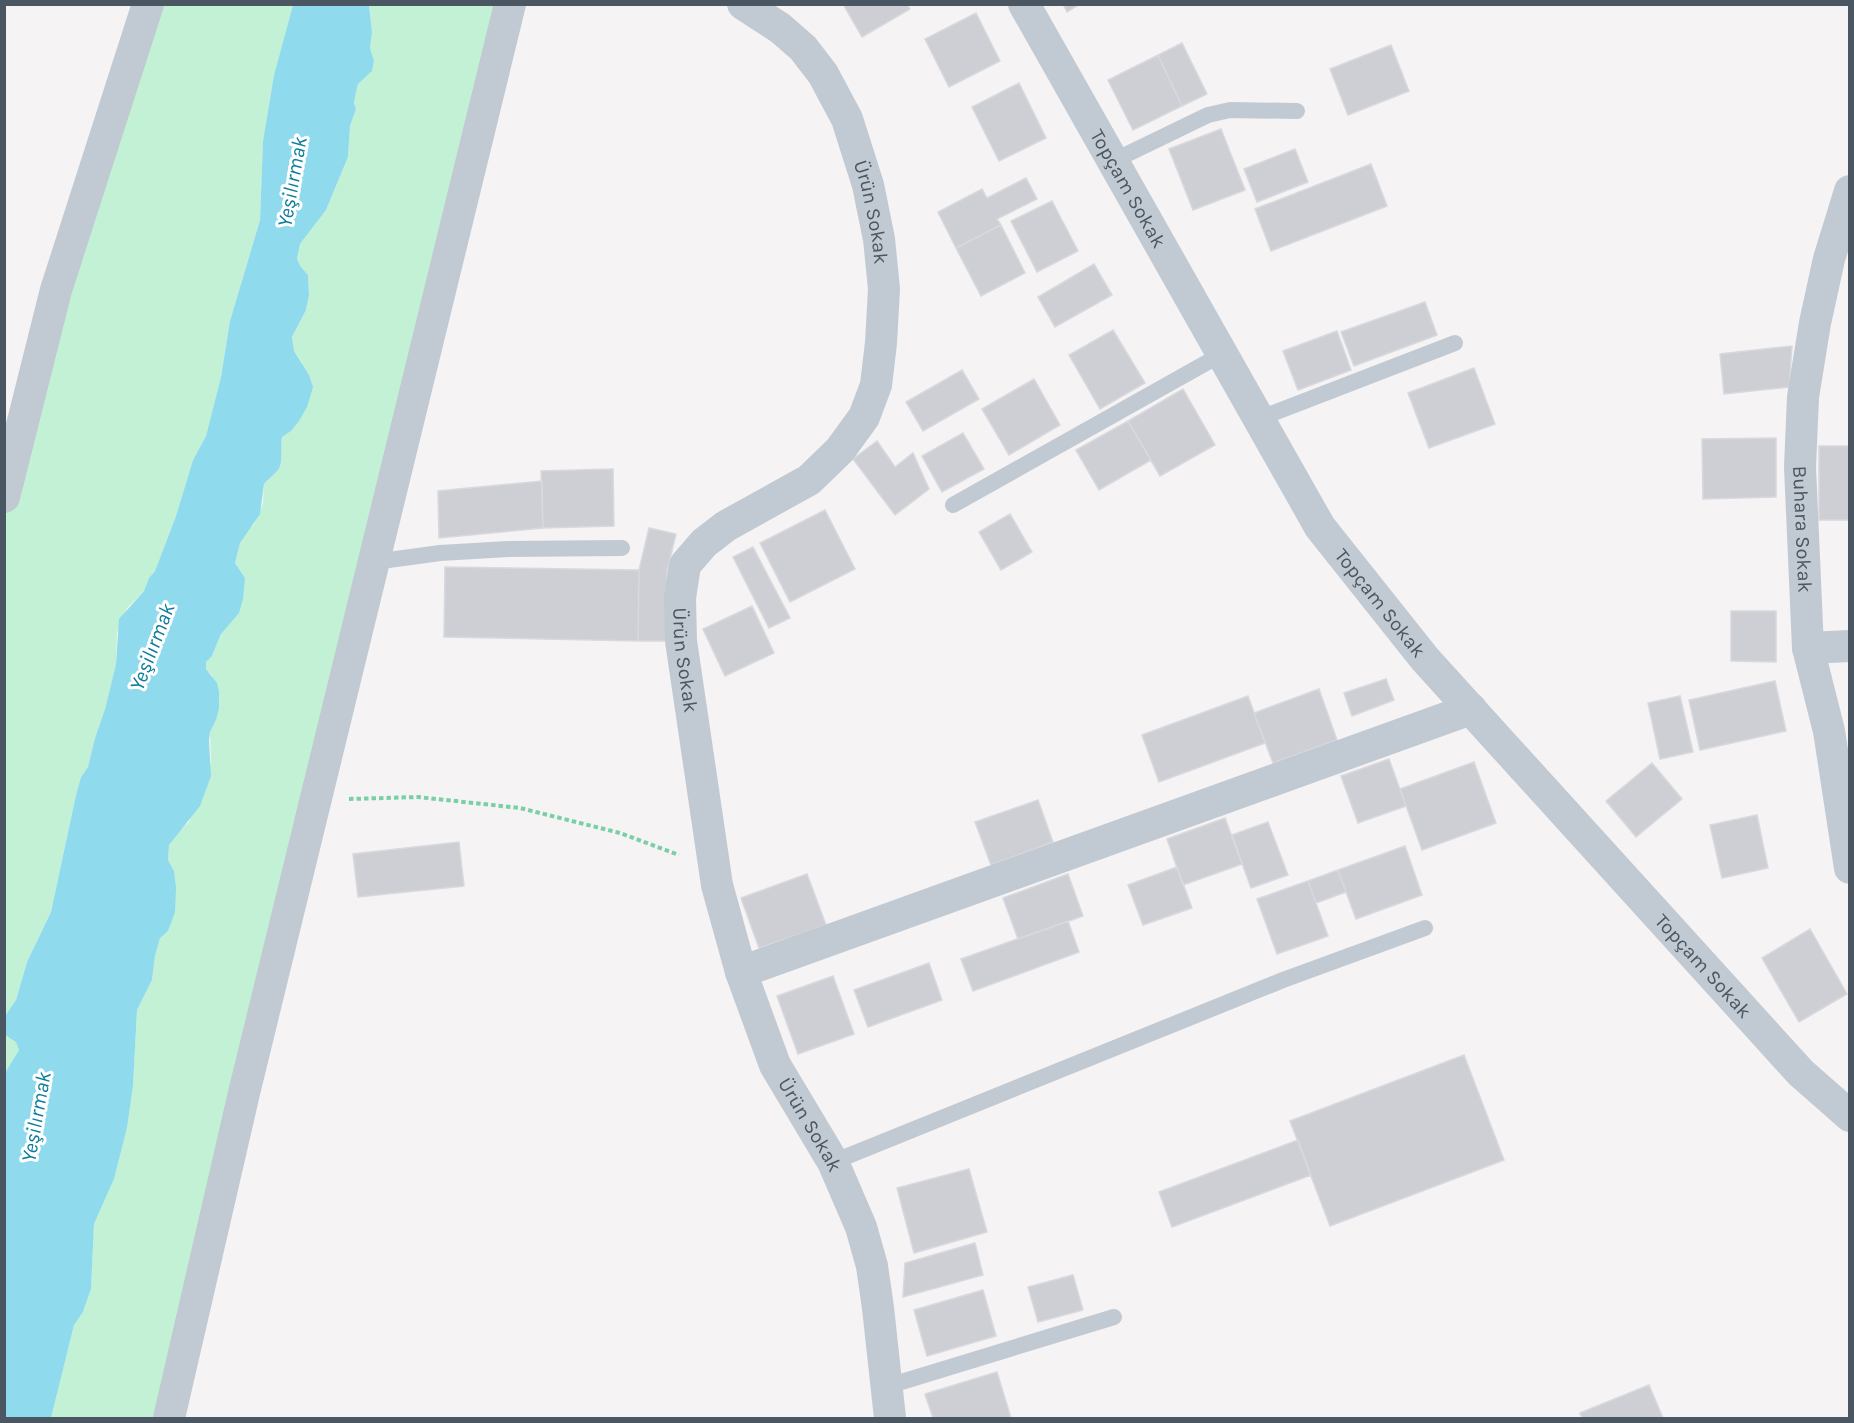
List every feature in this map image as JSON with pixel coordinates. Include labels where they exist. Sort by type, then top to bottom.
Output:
[{"type":"street","points":[[4,497],[56,290],[148,4]]},
{"type":"street","points":[[169,1419],[244,1093],[510,4]]},
{"type":"street","name":"Ürün Sokak","points":[[743,4],[780,28],[803,48],[823,74],[847,119],[868,185],[879,238],[884,289],[881,343],[876,385],[864,417],[840,450],[809,480],[726,526],[704,543],[685,565],[680,598],[681,641],[717,885],[741,972],[775,1065],[832,1162],[861,1227],[872,1266],[890,1419]]},
{"type":"street","name":"Topçam Sokak","points":[[1024,4],[1320,527],[1425,659],[1801,1073],[1850,1116]]},
{"type":"street","name":"Buhara Sokak","points":[[1850,191],[1829,259],[1815,323],[1803,397],[1800,467],[1808,648],[1828,731],[1850,868]]},
{"type":"street","points":[[1808,648],[1850,646]]},
{"type":"street","points":[[741,972],[1471,709]]},
{"type":"lane","points":[[1113,161],[1208,115],[1230,110],[1297,111]]},
{"type":"lane","points":[[1258,419],[1455,343]]},
{"type":"lane","points":[[952,506],[1222,354]]},
{"type":"lane","points":[[374,562],[440,553],[508,549],[622,548]]},
{"type":"lane","points":[[832,1162],[1283,980],[1425,928]]},
{"type":"lane","points":[[885,1387],[1114,1317]]},
{"type":"path","points":[[316,799],[418,797],[520,808],[620,833],[715,869]]},
{"type":"green space","points":[[148,5],[293,5],[274,75],[263,141],[260,220],[230,321],[221,377],[206,436],[193,460],[176,516],[155,571],[149,578],[144,591],[127,608],[117,632],[116,664],[88,767],[81,777],[76,795],[51,912],[27,962],[16,1000],[5,1016],[5,497]]},
{"type":"green space","points":[[369,5],[510,5],[169,1418],[51,1418],[74,1325],[83,1312],[91,1289],[94,1224],[114,1179],[127,1128],[133,1086],[137,1010],[152,980],[160,937],[168,931],[174,871],[168,860],[169,845],[177,833],[189,822],[211,763],[210,732],[216,720],[212,675],[206,669],[206,662],[212,656],[245,578],[235,563],[240,543],[254,524],[263,504],[264,484],[280,466],[282,437],[291,431],[302,363],[294,351],[292,337],[306,310],[309,295],[308,275],[297,259],[300,244],[326,210],[348,157],[350,126],[356,109],[354,103],[358,84],[372,71],[374,61],[370,48],[372,32]]},
{"type":"green space","points":[[5,1035],[17,1042],[19,1050],[5,1075]]},
{"type":"water","name":"Yeşilırmak","points":[[293,5],[369,5],[372,32],[370,48],[374,61],[372,71],[358,84],[354,103],[356,109],[350,126],[348,157],[326,210],[300,244],[297,259],[308,275],[309,295],[306,310],[292,337],[294,351],[309,375],[313,387],[307,407],[299,421],[282,437],[280,466],[264,484],[260,514],[240,543],[235,563],[245,578],[239,613],[221,634],[212,656],[206,662],[206,669],[217,683],[219,692],[219,708],[209,741],[211,776],[200,806],[169,845],[168,860],[174,871],[176,888],[175,912],[168,931],[160,938],[152,980],[137,1010],[133,1086],[127,1128],[114,1179],[94,1224],[91,1289],[83,1312],[74,1325],[51,1418],[5,1418],[4,1075],[19,1050],[16,1042],[5,1035],[5,1016],[16,1000],[27,962],[51,912],[76,795],[81,777],[88,767],[116,664],[119,619],[144,591],[149,578],[155,571],[176,516],[193,460],[206,436],[221,377],[230,321],[260,220],[263,141],[274,75]]},
{"type":"building","points":[[843,4],[907,4],[910,9],[862,37]]},
{"type":"building","points":[[1063,4],[1080,4],[1067,12]]},
{"type":"building","points":[[976,13],[1000,61],[949,87],[925,39]]},
{"type":"building","points":[[1182,43],[1207,94],[1182,106],[1158,55]]},
{"type":"building","points":[[1391,45],[1409,91],[1348,115],[1330,69]]},
{"type":"building","points":[[1158,55],[1182,106],[1133,130],[1108,80]]},
{"type":"building","points":[[1019,83],[1046,138],[999,161],[972,107]]},
{"type":"building","points":[[1221,129],[1245,190],[1193,210],[1169,149]]},
{"type":"building","points":[[1295,149],[1308,182],[1257,202],[1244,169]]},
{"type":"building","points":[[1371,164],[1387,206],[1271,251],[1255,209]]},
{"type":"building","points":[[1026,178],[1037,199],[997,219],[1001,225],[956,248],[938,212],[982,189],[987,198]]},
{"type":"building","points":[[1052,201],[1078,251],[1037,272],[1011,221]]},
{"type":"building","points":[[1001,225],[1025,273],[981,296],[956,248]]},
{"type":"building","points":[[1094,264],[1112,295],[1055,327],[1038,297]]},
{"type":"building","points":[[1425,302],[1437,335],[1354,366],[1341,332]]},
{"type":"building","points":[[1113,330],[1145,383],[1100,409],[1069,355]]},
{"type":"building","points":[[1337,331],[1351,370],[1298,390],[1283,351]]},
{"type":"building","points":[[1792,346],[1789,387],[1724,394],[1720,354]]},
{"type":"building","points":[[1474,368],[1495,424],[1429,448],[1408,393]]},
{"type":"building","points":[[962,370],[979,399],[923,431],[906,402]]},
{"type":"building","points":[[1034,379],[1060,425],[1009,455],[982,409]]},
{"type":"building","points":[[1183,389],[1215,445],[1160,476],[1128,421]]},
{"type":"building","points":[[1128,421],[1151,460],[1099,490],[1076,450]]},
{"type":"building","points":[[963,433],[984,469],[942,492],[922,456]]},
{"type":"building","points":[[1776,438],[1776,497],[1703,499],[1702,439]]},
{"type":"building","points":[[877,441],[895,467],[913,453],[929,489],[895,515],[853,459]]},
{"type":"building","points":[[1819,446],[1850,446],[1850,520],[1819,520]]},
{"type":"building","points":[[613,469],[614,526],[543,528],[541,471]]},
{"type":"building","points":[[542,481],[543,528],[439,538],[438,491]]},
{"type":"building","points":[[825,510],[855,569],[790,602],[760,543]]},
{"type":"building","points":[[1010,514],[1032,552],[1001,570],[979,532]]},
{"type":"building","points":[[649,528],[676,534],[667,571],[666,641],[638,641],[639,570]]},
{"type":"building","points":[[753,547],[790,618],[769,628],[733,557]]},
{"type":"building","points":[[445,567],[639,570],[638,641],[444,637]]},
{"type":"building","points":[[752,606],[774,653],[725,676],[703,629]]},
{"type":"building","points":[[1731,611],[1776,611],[1776,662],[1731,661]]},
{"type":"building","points":[[1386,679],[1394,700],[1352,716],[1344,693]]},
{"type":"building","points":[[1775,681],[1786,731],[1700,750],[1689,700]]},
{"type":"building","points":[[1319,689],[1337,740],[1273,763],[1254,713]]},
{"type":"building","points":[[1248,696],[1265,743],[1159,782],[1142,735]]},
{"type":"building","points":[[1680,696],[1693,752],[1660,759],[1648,703]]},
{"type":"building","points":[[1389,759],[1406,806],[1358,823],[1341,776]]},
{"type":"building","points":[[1474,762],[1496,823],[1422,850],[1400,789]]},
{"type":"building","points":[[1652,763],[1682,799],[1636,837],[1606,801]]},
{"type":"building","points":[[1038,800],[1053,842],[991,865],[975,822]]},
{"type":"building","points":[[1757,815],[1768,868],[1722,878],[1710,825]]},
{"type":"building","points":[[1225,818],[1242,864],[1183,885],[1167,839]]},
{"type":"building","points":[[1268,822],[1288,875],[1251,888],[1232,835]]},
{"type":"building","points":[[459,842],[464,886],[358,897],[353,854]]},
{"type":"building","points":[[1405,846],[1422,895],[1356,919],[1338,870]]},
{"type":"building","points":[[1177,867],[1192,908],[1143,925],[1128,885]]},
{"type":"building","points":[[1338,870],[1346,892],[1316,903],[1308,881]]},
{"type":"building","points":[[807,874],[826,925],[759,948],[741,898]]},
{"type":"building","points":[[1068,874],[1083,916],[1018,939],[1003,898]]},
{"type":"building","points":[[1308,881],[1328,936],[1277,954],[1257,899]]},
{"type":"building","points":[[1068,921],[1079,952],[973,991],[961,959]]},
{"type":"building","points":[[1810,929],[1847,994],[1799,1022],[1762,958]]},
{"type":"building","points":[[929,963],[942,1000],[868,1027],[854,990]]},
{"type":"building","points":[[833,976],[854,1034],[798,1054],[777,996]]},
{"type":"building","points":[[1464,1055],[1504,1160],[1330,1226],[1290,1121]]},
{"type":"building","points":[[1298,1140],[1311,1175],[1172,1227],[1159,1192]]},
{"type":"building","points":[[969,1169],[987,1232],[914,1253],[897,1188]]},
{"type":"building","points":[[975,1243],[983,1275],[903,1297],[905,1263]]},
{"type":"building","points":[[1073,1275],[1083,1310],[1038,1322],[1028,1287]]},
{"type":"building","points":[[983,1290],[996,1336],[927,1356],[914,1310]]},
{"type":"building","points":[[997,1372],[1011,1418],[933,1418],[925,1394]]},
{"type":"building","points":[[1649,1385],[1663,1418],[1582,1418],[1580,1413]]}]
